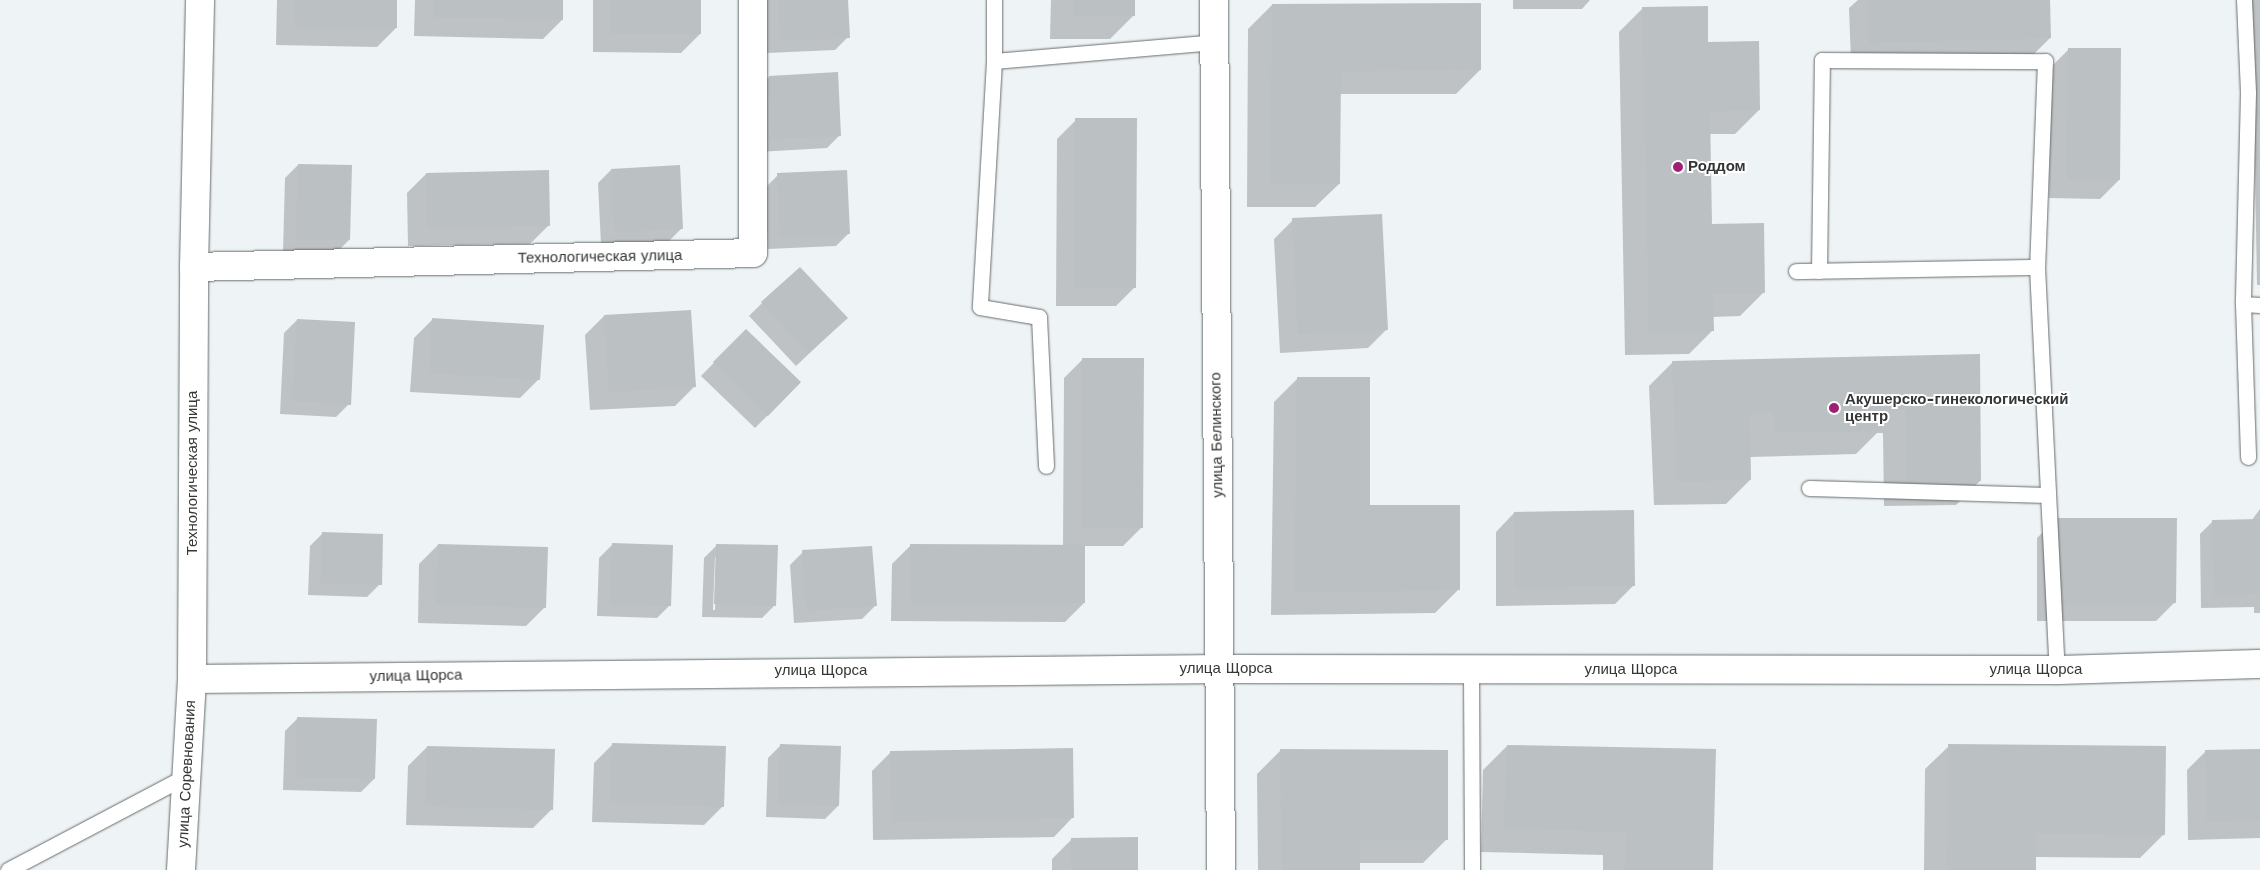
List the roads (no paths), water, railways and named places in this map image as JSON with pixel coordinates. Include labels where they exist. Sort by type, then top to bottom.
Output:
[{"type":"street","name":"Технологическая улица","points":[[192,679],[194,267],[200,0]]},
{"type":"street","name":"Технологическая улица","points":[[194,267],[753,253],[753,0]]},
{"type":"street","name":"улица Белинского","points":[[1214,0],[1221,870]]},
{"type":"street","name":"улица Щорса","points":[[192,679],[1220,669],[2057,670],[2260,664]]},
{"type":"street","name":"улица Соревнования","points":[[181,870],[192,679]]},
{"type":"lane","points":[[994,0],[994,61],[980,307],[1039,317],[1046,466]]},
{"type":"lane","points":[[2244,0],[2248,93],[2242,304],[2248,457]]},
{"type":"lane","points":[[994,61],[1214,42]]},
{"type":"lane","points":[[1819,271],[1822,60],[2044,61],[2037,267],[2057,670]]},
{"type":"lane","points":[[1796,271],[2037,267]]},
{"type":"lane","points":[[2242,304],[2260,305]]},
{"type":"lane","points":[[1809,488],[2048,494]]},
{"type":"lane","points":[[1471,670],[1472,870]]},
{"type":"lane","points":[[8,870],[186,776]]},
{"type":"place","name":"Роддом","points":[[1678,167]]},
{"type":"place","name":"Акушерско-гинекологический центр","points":[[1834,408]]}]
